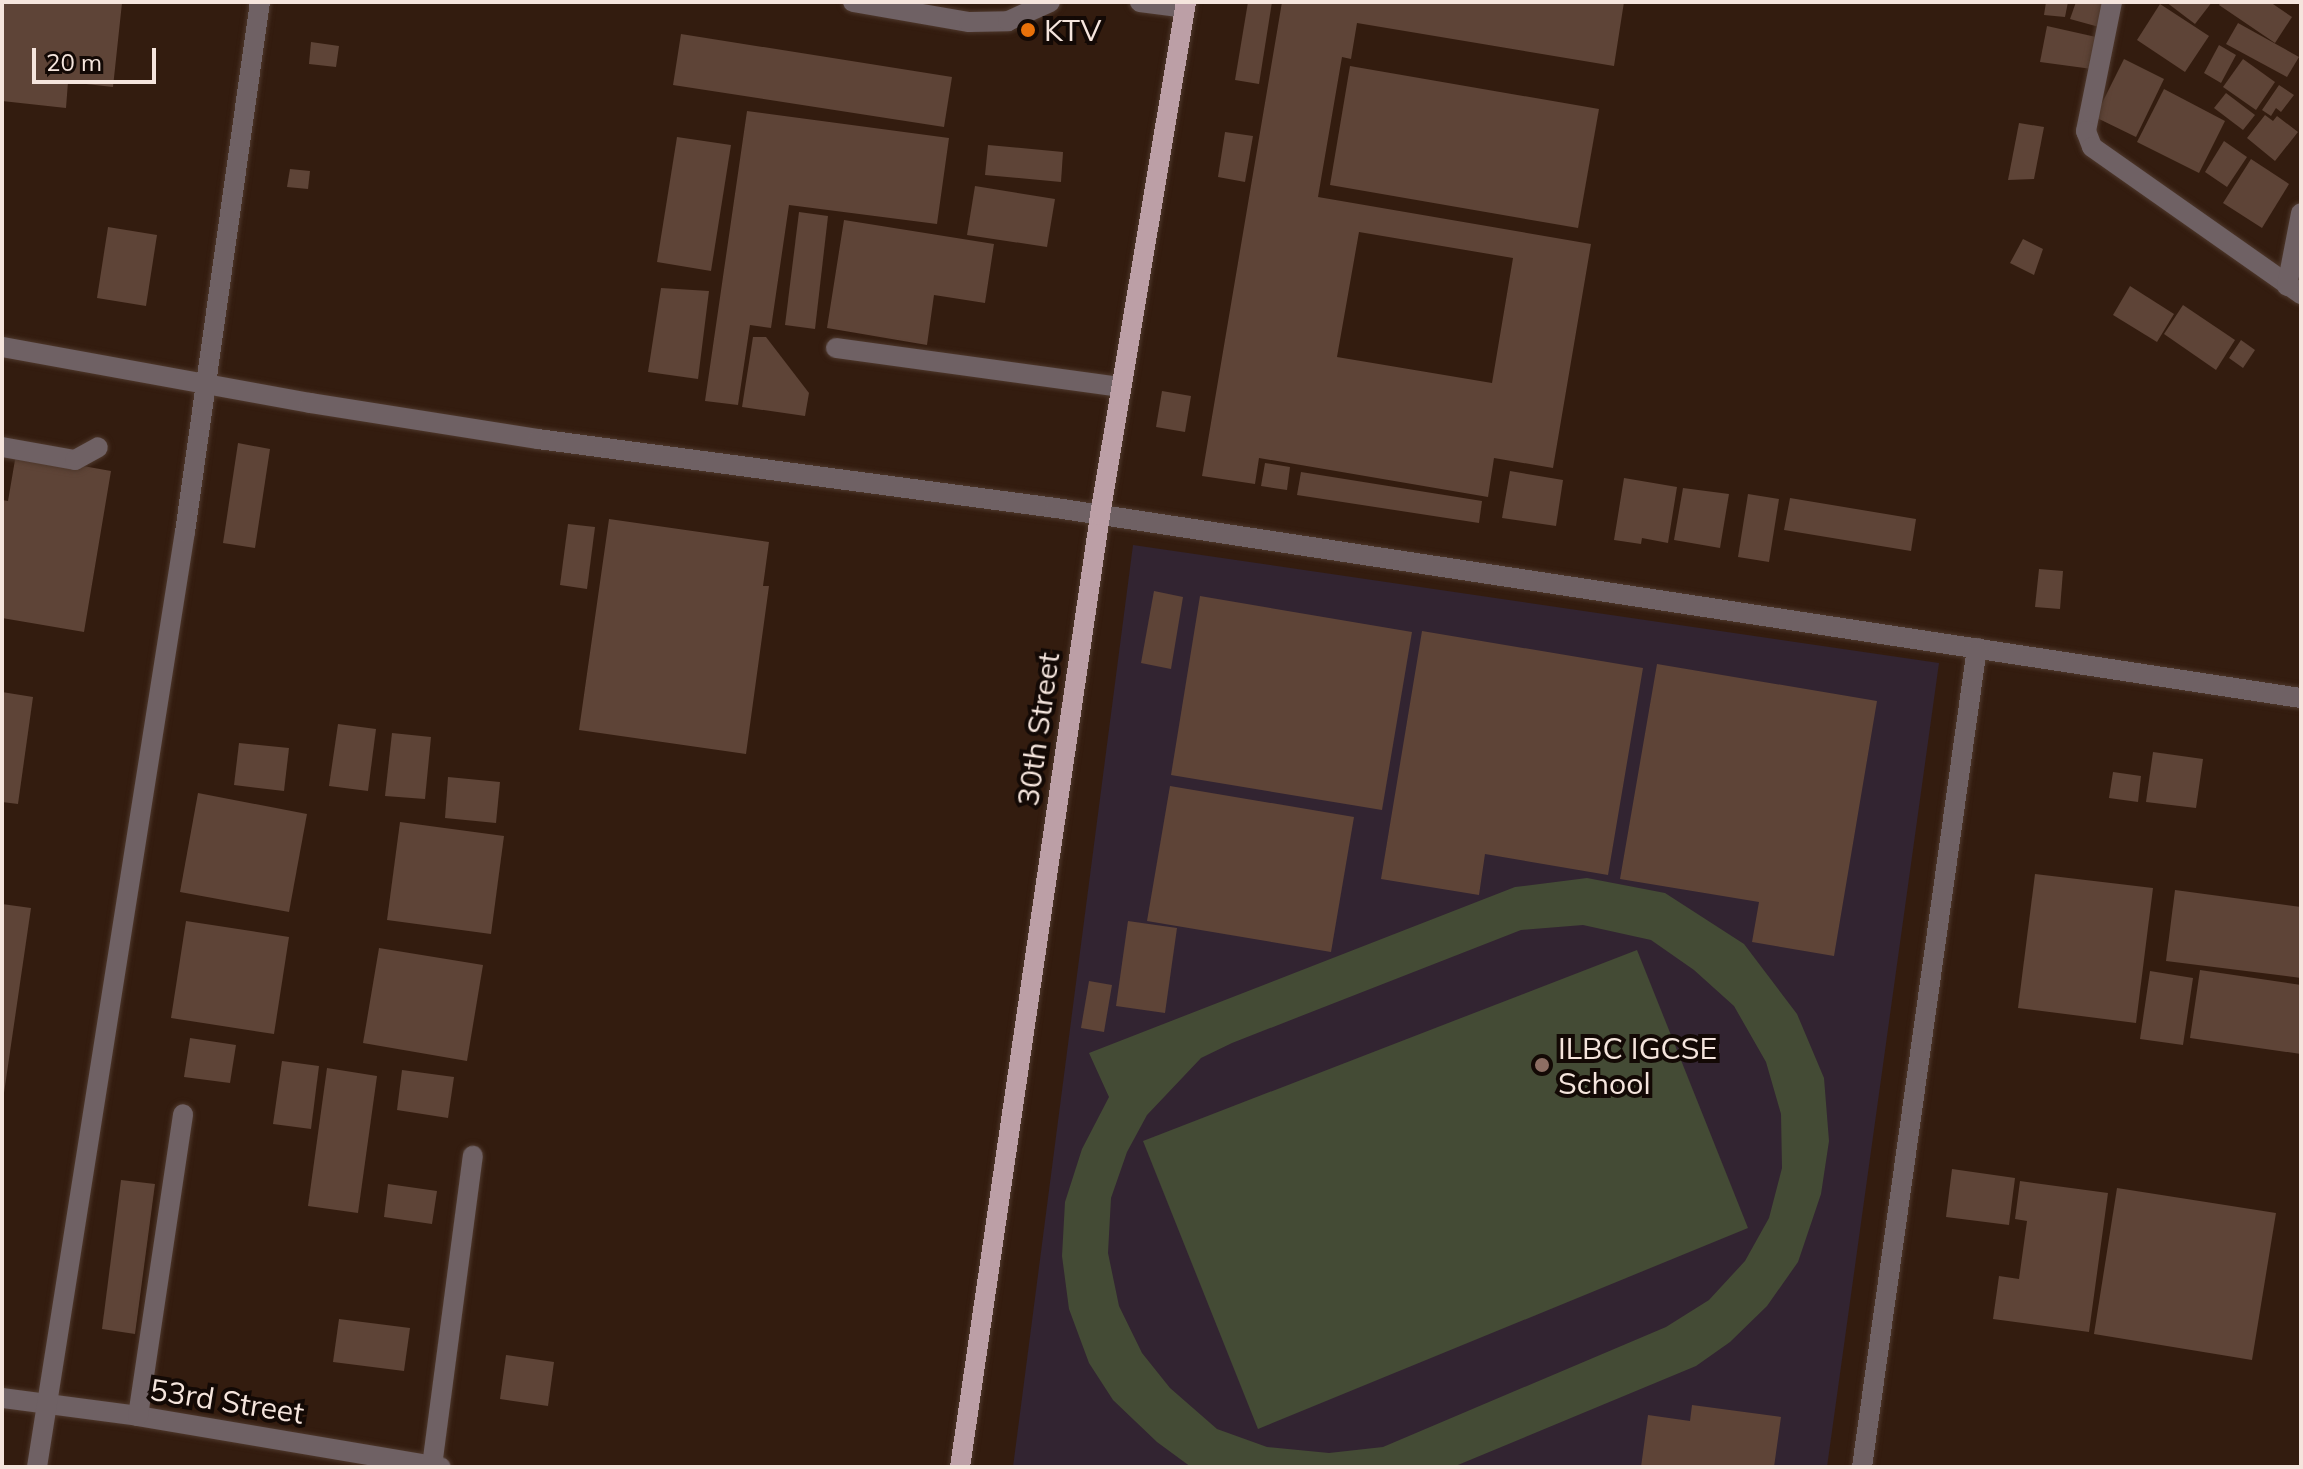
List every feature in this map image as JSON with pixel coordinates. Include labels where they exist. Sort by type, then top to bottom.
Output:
[{"type":"main road","name":"30th Street","points":[[960,1467],[1100,515],[1186,5]]},
{"type":"street","points":[[37,1467],[185,532],[260,2]]},
{"type":"street","points":[[853,2],[969,22],[1008,21],[1050,2]]},
{"type":"street","points":[[1140,2],[1186,5]]},
{"type":"street","points":[[2112,2],[2086,131],[2092,147],[2294,290]]},
{"type":"street","points":[[2294,290],[2301,213]]},
{"type":"street","points":[[2,347],[310,403],[538,439],[1100,515],[2301,698]]},
{"type":"street","points":[[836,348],[1120,387]]},
{"type":"street","points":[[2,447],[75,460],[98,447]]},
{"type":"street","points":[[1862,1467],[1977,648]]},
{"type":"street","points":[[138,1416],[183,1114]]},
{"type":"street","points":[[436,1466],[473,1156]]},
{"type":"street","name":"53rd Street","points":[[2,1398],[138,1416],[436,1466]]},
{"type":"shaded area","points":[[1133,545],[1939,663],[1827,1467],[1013,1467]]},
{"type":"green space","points":[[1587,878],[1665,893],[1744,944],[1797,1014],[1824,1078],[1829,1141],[1821,1194],[1798,1262],[1767,1306],[1730,1342],[1696,1366],[1453,1467],[1191,1467],[1157,1442],[1113,1400],[1089,1363],[1069,1309],[1062,1256],[1065,1202],[1082,1149],[1109,1097],[1089,1053],[1515,887]],"holes":[[[1583,925],[1651,940],[1694,970],[1734,1006],[1766,1062],[1781,1114],[1782,1168],[1769,1218],[1745,1261],[1709,1300],[1666,1327],[1383,1447],[1329,1453],[1267,1447],[1217,1429],[1170,1388],[1142,1353],[1119,1306],[1108,1253],[1111,1198],[1127,1152],[1147,1115],[1201,1058],[1232,1043],[1521,930]]]},
{"type":"green space","points":[[1637,950],[1748,1228],[1258,1429],[1143,1141]]},
{"type":"building","points":[[2,2],[122,3],[113,87],[68,82],[66,108],[2,101]]},
{"type":"building","points":[[1248,2],[1272,2],[1259,84],[1235,80]]},
{"type":"building","points":[[1282,2],[1624,2],[1614,66],[1357,23],[1351,59],[1342,57],[1318,197],[1591,244],[1553,468],[1494,458],[1488,497],[1259,458],[1255,484],[1202,476]],"holes":[[[1359,232],[1513,258],[1492,383],[1337,357]]]},
{"type":"building","points":[[2046,2],[2068,2],[2065,17],[2044,15]]},
{"type":"building","points":[[2076,2],[2102,2],[2099,27],[2070,19]]},
{"type":"building","points":[[2166,2],[2212,2],[2195,24]]},
{"type":"building","points":[[2221,2],[2270,2],[2292,17],[2275,43],[2219,5]]},
{"type":"building","points":[[2160,4],[2209,36],[2185,72],[2137,40]]},
{"type":"building","points":[[2238,23],[2299,57],[2287,77],[2226,44]]},
{"type":"building","points":[[2047,26],[2096,37],[2092,69],[2040,62]]},
{"type":"building","points":[[681,34],[952,77],[944,127],[673,85]]},
{"type":"building","points":[[311,42],[339,46],[336,67],[309,64]]},
{"type":"building","points":[[2219,45],[2236,55],[2221,83],[2204,73]]},
{"type":"building","points":[[2124,59],[2164,79],[2136,137],[2095,117]]},
{"type":"building","points":[[2243,59],[2275,82],[2256,110],[2223,87]]},
{"type":"building","points":[[1350,66],[1599,109],[1578,228],[1330,185]]},
{"type":"building","points":[[2279,85],[2294,95],[2281,112],[2276,108],[2271,116],[2262,110]]},
{"type":"building","points":[[2164,89],[2225,121],[2199,173],[2137,142]]},
{"type":"building","points":[[2226,93],[2255,115],[2243,130],[2214,108]]},
{"type":"building","points":[[747,111],[949,138],[937,224],[789,205],[771,328],[750,325],[738,405],[705,401]]},
{"type":"building","points":[[2265,115],[2273,121],[2277,116],[2298,132],[2275,161],[2247,138]]},
{"type":"building","points":[[2019,123],[2044,127],[2034,179],[2008,180]]},
{"type":"building","points":[[1225,132],[1253,136],[1245,182],[1218,177]]},
{"type":"building","points":[[677,137],[731,145],[711,271],[657,262]]},
{"type":"building","points":[[2224,141],[2247,157],[2227,187],[2205,172]]},
{"type":"building","points":[[988,145],[1063,152],[1061,182],[985,175]]},
{"type":"building","points":[[2251,159],[2289,184],[2262,228],[2223,203]]},
{"type":"building","points":[[290,169],[310,171],[308,189],[287,187]]},
{"type":"building","points":[[975,186],[1055,199],[1047,247],[967,235]]},
{"type":"building","points":[[799,212],[828,216],[815,329],[785,325]]},
{"type":"building","points":[[844,220],[994,244],[985,303],[934,295],[927,345],[827,328]]},
{"type":"building","points":[[108,227],[157,235],[146,306],[97,298]]},
{"type":"building","points":[[2023,239],[2043,249],[2034,275],[2010,263]]},
{"type":"building","points":[[2130,286],[2174,314],[2157,342],[2113,315]]},
{"type":"building","points":[[661,288],[709,291],[698,379],[648,372]]},
{"type":"building","points":[[2183,305],[2235,340],[2216,370],[2164,334]]},
{"type":"building","points":[[753,337],[766,337],[809,393],[805,416],[742,407]]},
{"type":"building","points":[[2241,340],[2255,350],[2243,368],[2229,358]]},
{"type":"building","points":[[1162,391],[1191,396],[1185,432],[1156,427]]},
{"type":"building","points":[[238,443],[270,449],[255,548],[223,543]]},
{"type":"building","points":[[16,454],[111,471],[84,632],[2,618],[2,500],[8,501]]},
{"type":"building","points":[[1265,463],[1290,467],[1287,490],[1261,486]]},
{"type":"building","points":[[1510,471],[1563,480],[1556,526],[1502,518]]},
{"type":"building","points":[[1301,472],[1482,501],[1479,523],[1297,495]]},
{"type":"building","points":[[1624,478],[1677,487],[1668,543],[1642,538],[1641,544],[1614,540]]},
{"type":"building","points":[[1683,488],[1729,494],[1720,548],[1674,540]]},
{"type":"building","points":[[1748,494],[1779,499],[1769,562],[1738,557]]},
{"type":"building","points":[[1790,498],[1916,519],[1911,551],[1784,530]]},
{"type":"building","points":[[609,519],[769,542],[763,586],[769,586],[746,754],[579,730]]},
{"type":"building","points":[[568,524],[595,527],[587,589],[560,585]]},
{"type":"building","points":[[2039,569],[2063,571],[2060,609],[2035,607]]},
{"type":"building","points":[[1154,591],[1183,597],[1171,669],[1141,663]]},
{"type":"building","points":[[1200,596],[1412,632],[1382,810],[1171,775]]},
{"type":"building","points":[[1422,631],[1643,668],[1608,875],[1485,854],[1479,895],[1381,879]]},
{"type":"building","points":[[1657,664],[1877,701],[1834,956],[1752,942],[1759,902],[1620,879]]},
{"type":"building","points":[[2,692],[33,697],[18,804],[2,802]]},
{"type":"building","points":[[338,724],[376,729],[368,791],[329,786]]},
{"type":"building","points":[[392,733],[431,737],[425,799],[385,796]]},
{"type":"building","points":[[239,743],[289,748],[284,791],[234,785]]},
{"type":"building","points":[[2153,752],[2203,759],[2196,808],[2146,802]]},
{"type":"building","points":[[2113,772],[2141,776],[2138,802],[2109,798]]},
{"type":"building","points":[[448,777],[500,782],[496,823],[445,818]]},
{"type":"building","points":[[1170,786],[1354,817],[1331,952],[1147,921]]},
{"type":"building","points":[[198,793],[307,814],[289,912],[180,892]]},
{"type":"building","points":[[400,822],[504,836],[491,934],[387,920]]},
{"type":"building","points":[[2035,874],[2153,888],[2136,1023],[2018,1008]]},
{"type":"building","points":[[2175,890],[2301,907],[2301,978],[2166,961]]},
{"type":"building","points":[[2,904],[31,908],[4,1093],[2,1093]]},
{"type":"building","points":[[186,921],[289,937],[274,1034],[171,1018]]},
{"type":"building","points":[[1128,921],[1177,928],[1165,1013],[1116,1006]]},
{"type":"building","points":[[379,948],[483,965],[467,1061],[363,1043]]},
{"type":"building","points":[[2200,970],[2301,985],[2301,1054],[2190,1038]]},
{"type":"building","points":[[2150,971],[2193,978],[2183,1045],[2140,1039]]},
{"type":"building","points":[[1089,981],[1112,985],[1104,1032],[1081,1028]]},
{"type":"building","points":[[190,1038],[236,1045],[230,1083],[184,1077]]},
{"type":"building","points":[[282,1061],[319,1066],[311,1129],[273,1124]]},
{"type":"building","points":[[327,1068],[377,1076],[358,1213],[308,1206]]},
{"type":"building","points":[[402,1070],[454,1077],[448,1118],[397,1110]]},
{"type":"building","points":[[1952,1169],[2015,1178],[2009,1225],[1946,1217]]},
{"type":"building","points":[[121,1180],[155,1184],[135,1334],[102,1329]]},
{"type":"building","points":[[2020,1181],[2108,1193],[2089,1332],[1993,1319],[1999,1276],[2019,1279],[2027,1221],[2015,1219]]},
{"type":"building","points":[[388,1184],[437,1191],[432,1224],[384,1217]]},
{"type":"building","points":[[2117,1188],[2276,1213],[2252,1360],[2094,1334]]},
{"type":"building","points":[[339,1319],[410,1328],[404,1371],[333,1362]]},
{"type":"building","points":[[506,1355],[554,1362],[548,1406],[500,1399]]},
{"type":"building","points":[[1692,1405],[1781,1417],[1774,1467],[1641,1467],[1648,1415],[1690,1421]]},
{"type":"place","name":"KTV","points":[[1028,30]]},
{"type":"place","name":"ILBC IGCSE School","points":[[1542,1065]]}]
